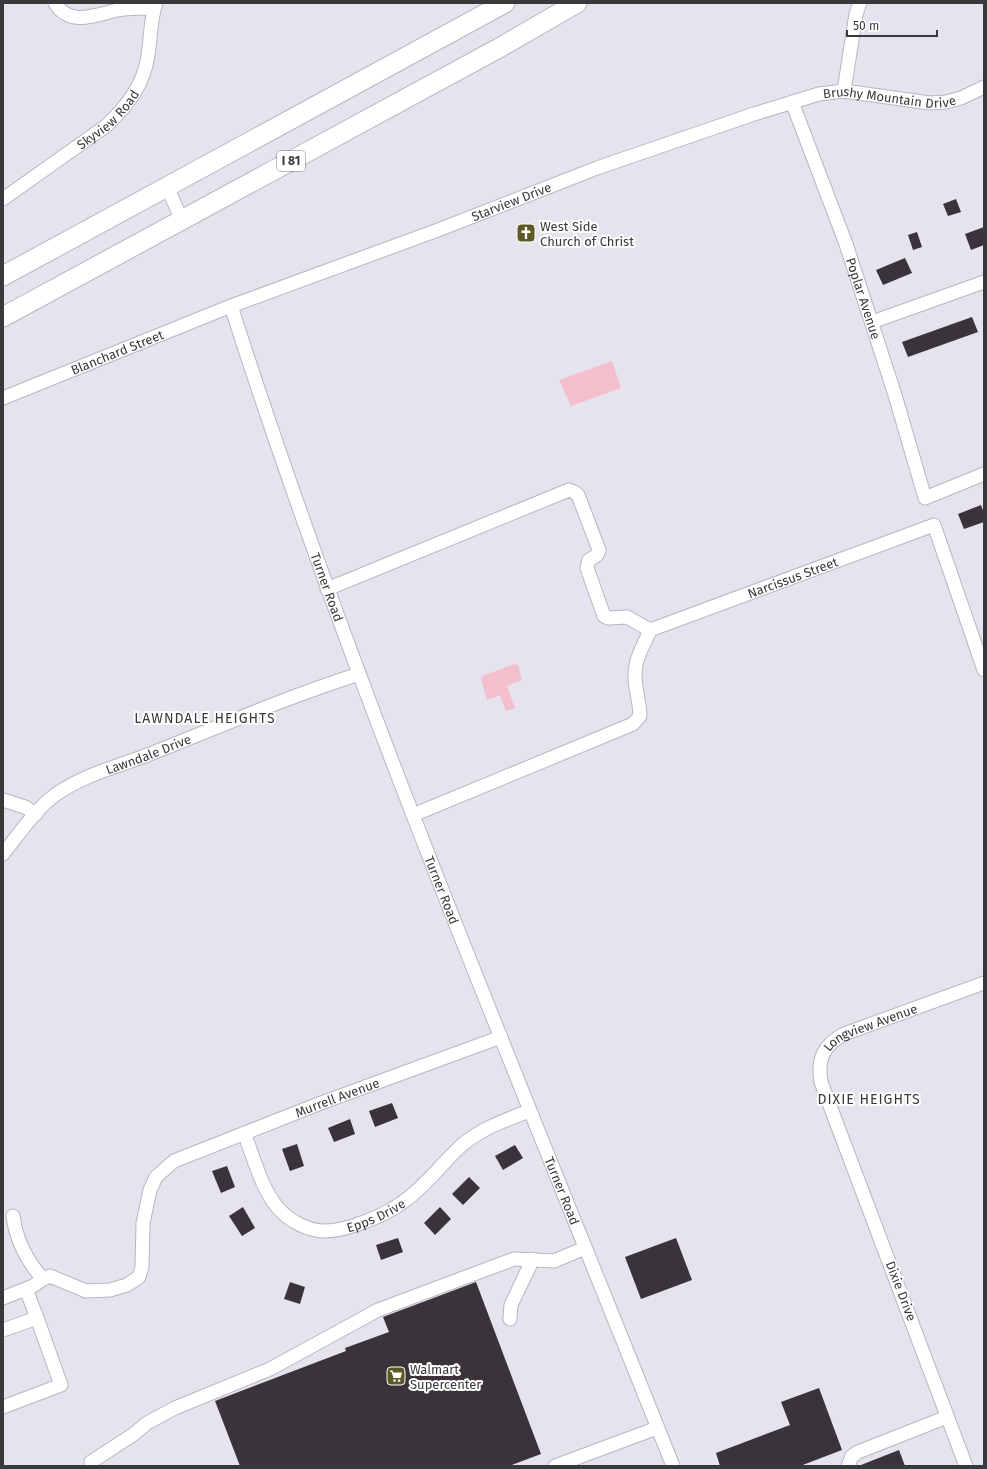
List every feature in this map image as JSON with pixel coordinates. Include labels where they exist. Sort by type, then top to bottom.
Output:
[{"type":"highway","points":[[3,276],[505,3]]},
{"type":"highway","name":"I 81","points":[[3,317],[500,48],[577,3]]},
{"type":"street","points":[[55,3],[65,14],[85,18],[131,8],[155,5]]},
{"type":"street","points":[[844,91],[856,14],[860,3]]},
{"type":"street","name":"Skyview Road","points":[[3,198],[106,126],[121,112],[134,96],[146,68],[155,5]]},
{"type":"street","name":"Brushy Mountain Drive","points":[[792,102],[819,94],[844,91],[930,103],[946,102],[961,98],[984,87]]},
{"type":"street","name":"Starview Drive","points":[[231,306],[444,228],[597,168],[792,102]]},
{"type":"street","name":"Poplar Avenue","points":[[792,102],[823,181],[872,322],[925,498],[984,474]]},
{"type":"street","points":[[167,187],[182,220]]},
{"type":"street","points":[[872,322],[984,282]]},
{"type":"street","name":"Blanchard Street","points":[[3,398],[231,306]]},
{"type":"street","name":"Turner Road","points":[[231,306],[265,412],[359,674],[529,1111],[673,1466]]},
{"type":"street","points":[[328,589],[569,490],[578,495],[599,550],[598,554],[589,560],[587,568],[604,616],[608,618],[627,617],[650,630],[635,666],[635,678],[640,699],[640,716],[633,724],[413,815]]},
{"type":"street","name":"Narcissus Street","points":[[650,630],[934,525],[984,670]]},
{"type":"street","name":"Lawndale Drive","points":[[3,854],[36,814],[54,796],[86,777],[153,753],[297,695],[359,674]]},
{"type":"street","points":[[3,800],[25,807],[36,814]]},
{"type":"street","name":"Longview Avenue","points":[[834,1116],[821,1082],[819,1071],[822,1053],[827,1046],[844,1034],[984,983]]},
{"type":"street","name":"Murrell Avenue","points":[[43,1279],[50,1276],[86,1291],[110,1290],[127,1285],[138,1277],[142,1267],[143,1223],[150,1190],[156,1177],[174,1161],[321,1103],[501,1037]]},
{"type":"street","name":"Epps Drive","points":[[244,1133],[269,1195],[278,1209],[299,1224],[324,1231],[338,1229],[392,1209],[414,1193],[462,1145],[479,1132],[529,1111]]},
{"type":"street","name":"Dixie Drive","points":[[834,1116],[966,1466]]},
{"type":"street","points":[[3,1298],[33,1286],[43,1279],[33,1268],[15,1233],[13,1216]]},
{"type":"street","points":[[91,1466],[91,1462],[134,1434],[147,1423],[168,1412],[270,1369],[378,1310],[514,1259],[533,1258],[554,1261],[585,1248]]},
{"type":"street","points":[[510,1319],[512,1305],[533,1258]]},
{"type":"street","points":[[3,1407],[61,1385],[26,1289]]},
{"type":"street","points":[[3,1330],[37,1318]]},
{"type":"street","points":[[845,1465],[852,1456],[858,1452],[947,1416]]},
{"type":"street","points":[[555,1466],[657,1428]]},
{"type":"shaded area","points":[[612,361],[621,388],[571,406],[559,380]]},
{"type":"shaded area","points":[[514,664],[518,665],[522,680],[507,686],[515,708],[506,711],[500,695],[487,700],[481,679],[483,676]]},
{"type":"building","points":[[956,199],[961,212],[948,216],[943,204]]},
{"type":"building","points":[[984,227],[984,245],[971,250],[965,234]]},
{"type":"building","points":[[917,232],[922,247],[913,250],[908,235]]},
{"type":"building","points":[[905,258],[912,273],[883,285],[876,270]]},
{"type":"building","points":[[972,317],[978,332],[908,357],[902,342]]},
{"type":"building","points":[[981,505],[984,513],[984,522],[964,529],[958,514]]},
{"type":"building","points":[[392,1103],[398,1118],[375,1127],[369,1111]]},
{"type":"building","points":[[350,1119],[355,1134],[334,1142],[328,1128]]},
{"type":"building","points":[[297,1144],[304,1166],[290,1171],[282,1149]]},
{"type":"building","points":[[515,1145],[523,1158],[503,1170],[495,1156]]},
{"type":"building","points":[[227,1166],[235,1187],[221,1193],[212,1171]]},
{"type":"building","points":[[469,1177],[480,1188],[463,1205],[452,1194]]},
{"type":"building","points":[[243,1207],[255,1228],[242,1236],[229,1216]]},
{"type":"building","points":[[440,1207],[451,1219],[435,1235],[424,1223]]},
{"type":"building","points":[[398,1238],[403,1252],[381,1260],[376,1245]]},
{"type":"building","points":[[676,1238],[692,1280],[641,1299],[625,1257]]},
{"type":"building","points":[[290,1282],[305,1287],[300,1304],[284,1299]]},
{"type":"building","name":"Walmart Supercenter","points":[[476,1282],[541,1454],[509,1466],[240,1466],[215,1401],[346,1351],[345,1348],[389,1332],[383,1317]]},
{"type":"building","points":[[819,1388],[842,1450],[800,1466],[720,1466],[716,1453],[790,1425],[781,1402]]},
{"type":"building","points":[[899,1450],[905,1466],[861,1466],[861,1465]]},
{"type":"place","name":"West Side Church of Christ","points":[[526,233]]},
{"type":"place","name":"Walmart Supercenter","points":[[396,1376]]},
{"type":"district","name":"LAWNDALE HEIGHTS","points":[[205,718]]},
{"type":"district","name":"DIXIE HEIGHTS","points":[[869,1099]]}]
